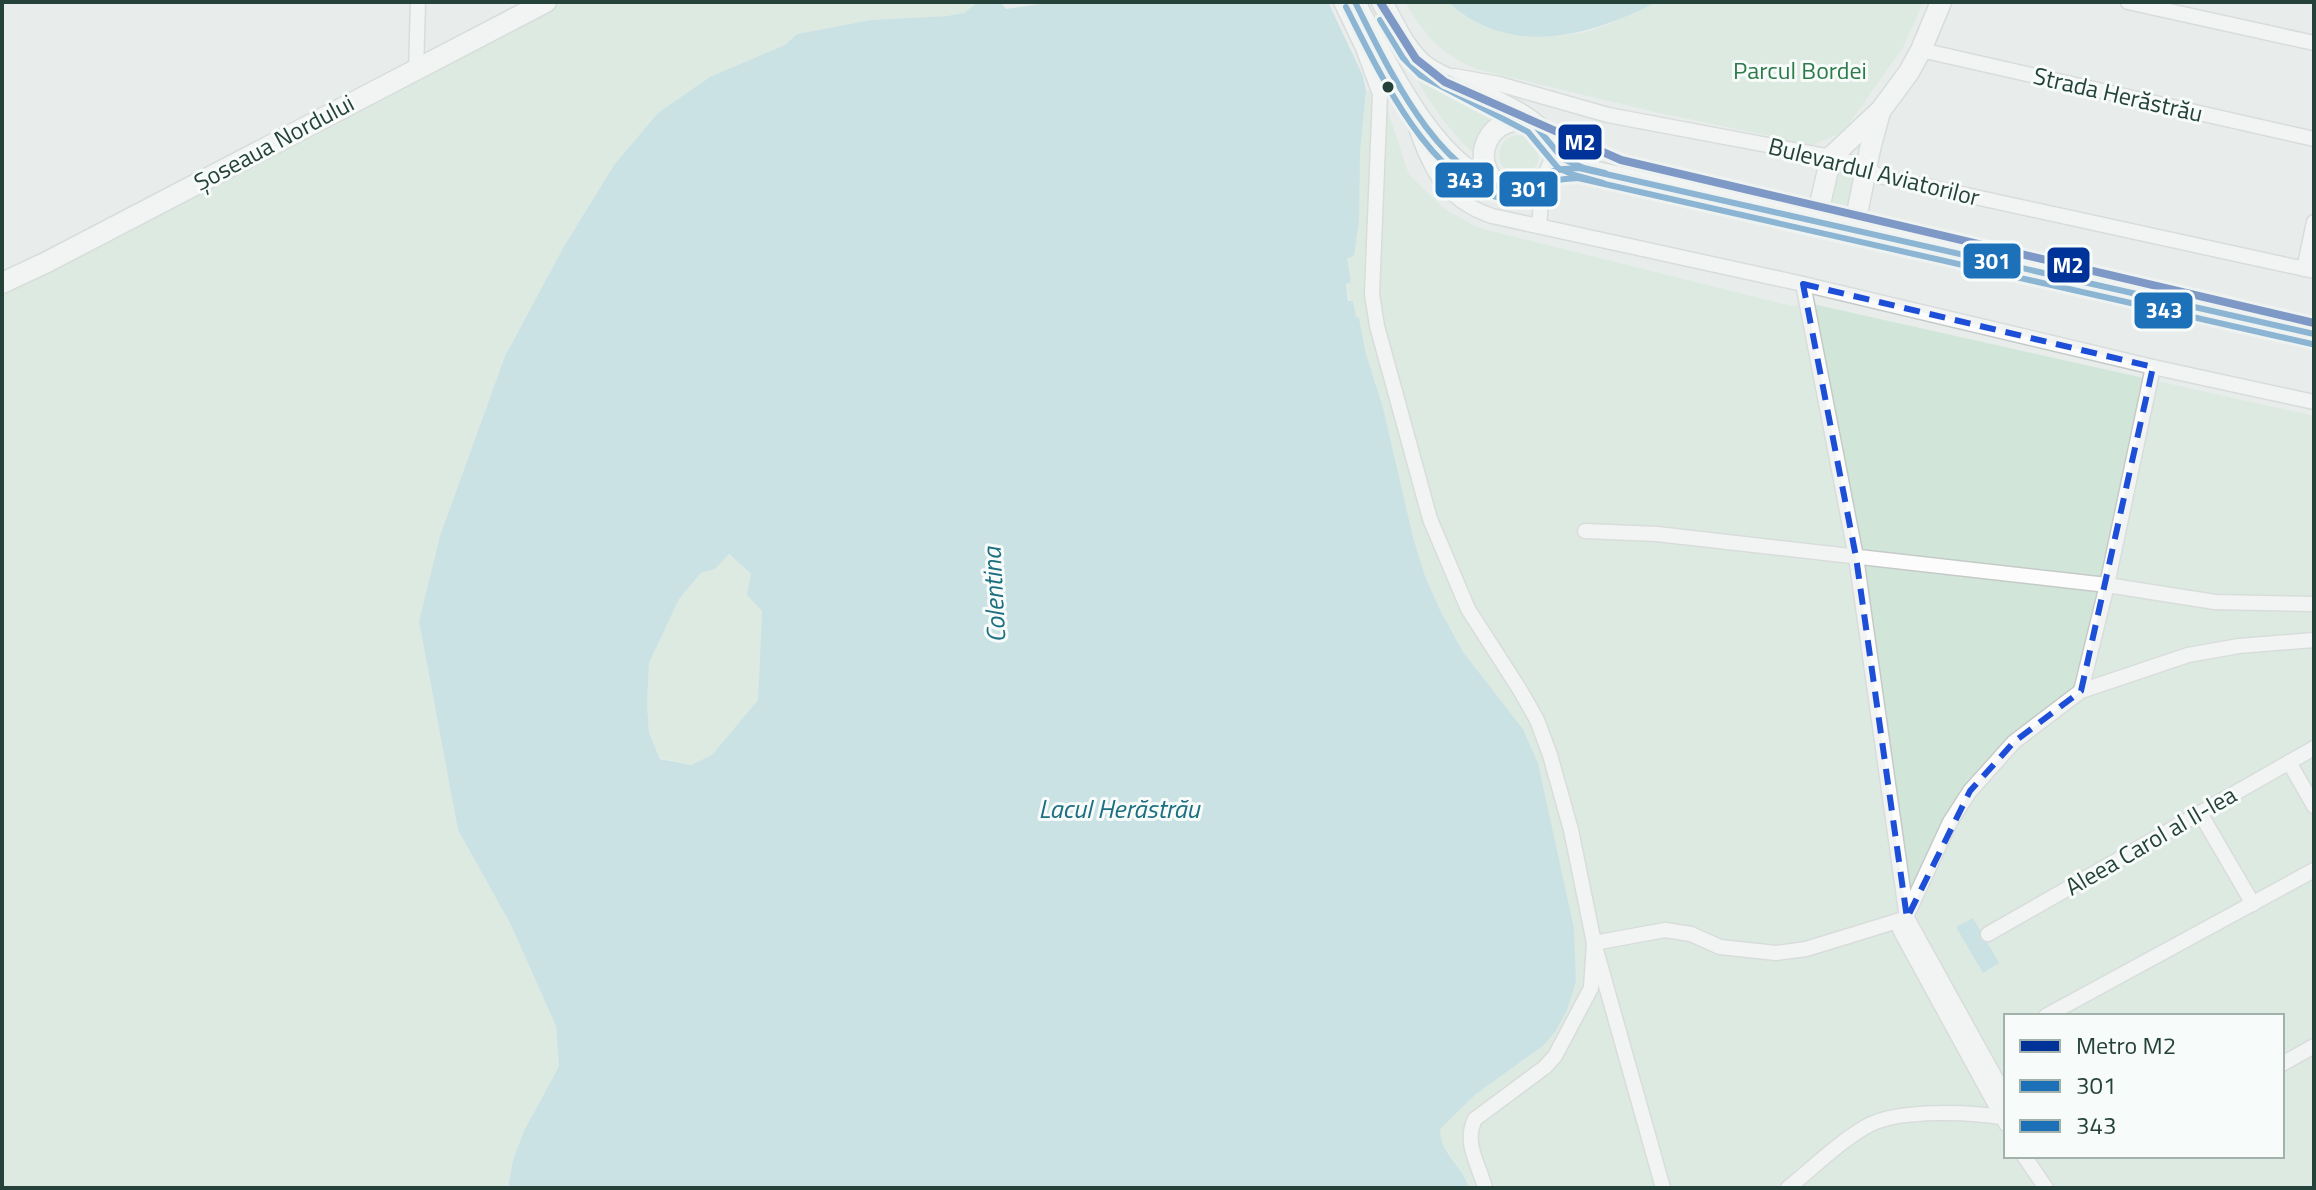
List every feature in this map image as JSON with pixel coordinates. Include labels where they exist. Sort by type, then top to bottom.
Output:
[{"type":"main road","name":"Șoseaua Nordului","points":[[2,283],[546,2]]},
{"type":"main road","points":[[1355,2],[1407,100],[1463,168],[1489,184],[1529,190],[1546,177],[1579,168]]},
{"type":"main road","points":[[1382,2],[1411,52],[1435,72],[1543,130],[1553,150],[1579,168],[2314,334]]},
{"type":"main road","points":[[1816,221],[1831,157],[1881,110],[1921,50],[1941,2]]},
{"type":"main road","points":[[1846,227],[1881,110]]},
{"type":"main road","points":[[1509,189],[1492,180],[1485,167],[1483,154],[1486,140],[1495,129],[1507,122],[1521,120],[1534,124]]},
{"type":"main road","points":[[1546,177],[1553,150]]},
{"type":"street","points":[[416,70],[418,2]]},
{"type":"street","points":[[1341,2],[1361,42],[1380,94],[1372,294],[1377,326],[1414,465],[1430,519],[1455,582],[1468,609],[1537,720],[1550,755],[1571,830],[1594,943],[1663,1188]]},
{"type":"street","points":[[2128,2],[2314,43]]},
{"type":"street","name":"Strada Herăstrău","points":[[1921,50],[2314,139]]},
{"type":"street","name":"Bulevardul Aviatorilor","points":[[1435,72],[1499,84],[1608,115],[1831,157],[1866,168],[1879,176],[2309,270]]},
{"type":"street","points":[[1407,100],[1427,160],[1440,181],[1452,194],[1479,212],[2314,402]]},
{"type":"street","points":[[1539,226],[1546,177]]},
{"type":"street","points":[[1509,189],[1526,203],[1539,226]]},
{"type":"street","points":[[2309,270],[2314,222]]},
{"type":"street","points":[[1803,284],[1856,557],[1907,918],[2004,1093]]},
{"type":"street","points":[[2081,691],[2153,367]]},
{"type":"street","points":[[1585,531],[1657,534],[2107,585],[2215,602],[2314,604]]},
{"type":"street","points":[[2004,1118],[1900,930],[1950,822],[1970,791],[2014,742],[2081,691],[2188,655],[2239,646],[2314,640]]},
{"type":"street","name":"Aleea Carol al II-lea","points":[[1988,934],[2314,748]]},
{"type":"street","points":[[2289,762],[2314,806]]},
{"type":"street","points":[[2200,813],[2253,904]]},
{"type":"street","points":[[2050,1014],[2314,870]]},
{"type":"street","points":[[1594,943],[1665,930],[1691,934],[1733,950],[1776,953],[1806,949],[1907,918]]},
{"type":"street","points":[[1485,1188],[1469,1141],[1471,1127],[1475,1119],[1545,1067],[1555,1056],[1591,988],[1594,943]]},
{"type":"street","points":[[2284,1063],[2314,1046]]},
{"type":"street","points":[[1788,1188],[1874,1123],[1904,1116],[1976,1112],[2004,1120]]},
{"type":"street","points":[[2025,1158],[2046,1188]]},
{"type":"highlighted area","points":[[1803,284],[2153,367],[2081,691],[2014,742],[1970,791],[1907,918],[1856,557]]},
{"type":"green space","points":[[564,2],[978,2],[964,13],[871,20],[797,34],[785,45],[658,113],[614,165],[563,248],[505,356],[440,536],[419,621],[458,830],[511,925],[556,1026],[559,1066],[524,1131],[513,1160],[508,1188],[2,1188],[2,289]]},
{"type":"green space","name":"Parcul Bordei","points":[[1405,2],[1448,2],[1457,10],[1539,37],[1583,33],[1657,2],[1923,2],[1904,46],[1843,132],[1813,145],[1655,112],[1476,69],[1434,42]]},
{"type":"green space","points":[[1400,49],[1449,91],[1501,117],[1477,156],[1443,119]]},
{"type":"green space","points":[[1366,91],[1382,93],[1409,175],[1446,210],[1479,228],[1791,306],[1813,304],[2314,416],[2314,1188],[1469,1188],[1446,1151],[1441,1128],[1476,1094],[1544,1045],[1555,1032],[1576,981],[1574,928],[1538,763],[1523,729],[1463,652],[1425,576],[1359,318],[1356,318],[1350,303],[1347,281]]},
{"type":"green space","points":[[1519,135],[1533,141],[1539,155],[1533,169],[1519,175],[1505,169],[1499,155],[1505,141]]},
{"type":"green space","points":[[1842,165],[1856,170],[1847,216],[1830,213],[1828,207],[1837,167]]},
{"type":"green space","points":[[728,554],[751,574],[762,611],[758,700],[712,755],[691,765],[660,758],[649,733],[649,663],[679,599],[701,573],[715,569]]},
{"type":"water","name":"Lacul Herăstrău","points":[[978,2],[1000,2],[1006,9],[1055,2],[1328,2],[1363,76],[1366,91],[1360,151],[1359,220],[1354,256],[1347,258],[1351,282],[1346,284],[1348,301],[1353,301],[1356,317],[1359,318],[1425,576],[1463,652],[1523,729],[1538,763],[1574,928],[1576,981],[1567,1010],[1555,1032],[1544,1045],[1476,1094],[1441,1128],[1446,1151],[1469,1188],[508,1188],[513,1160],[524,1131],[559,1066],[556,1026],[511,925],[458,830],[419,621],[440,536],[505,356],[563,248],[614,165],[658,113],[710,77],[785,45],[797,34],[871,20],[964,13]],"holes":[[[729,554],[751,574],[747,595],[762,611],[758,700],[712,755],[691,765],[660,759],[649,733],[649,663],[679,599],[701,573],[715,569]]]},
{"type":"water","points":[[1448,2],[1657,2],[1578,32],[1524,36],[1498,31],[1472,20]]},
{"type":"water","points":[[1973,918],[1999,963],[1983,973],[1956,927]]},
{"type":"metro line","name":"M2","points":[[1380,2],[1416,59],[1445,82],[1621,160],[2314,323]]},
{"type":"transit line","name":"301","points":[[1355,2],[1419,117],[1440,145],[1464,168],[1490,184],[1523,191],[1532,188],[1552,171],[1579,168],[2314,334]]},
{"type":"transit line","name":"343","points":[[1346,7],[1375,64],[1413,126],[1435,154],[1460,178],[1488,194],[1524,201],[1557,181],[1578,178],[2312,344]]},
{"type":"transit line","name":"301","points":[[1389,15],[1411,52],[1426,67],[1534,124],[1563,159],[1605,173]]},
{"type":"transit line","name":"343","points":[[1380,20],[1403,58],[1420,75],[1528,132],[1558,168],[1603,183]]},
{"type":"water label","name":"Colentina","points":[[994,595]]}]
